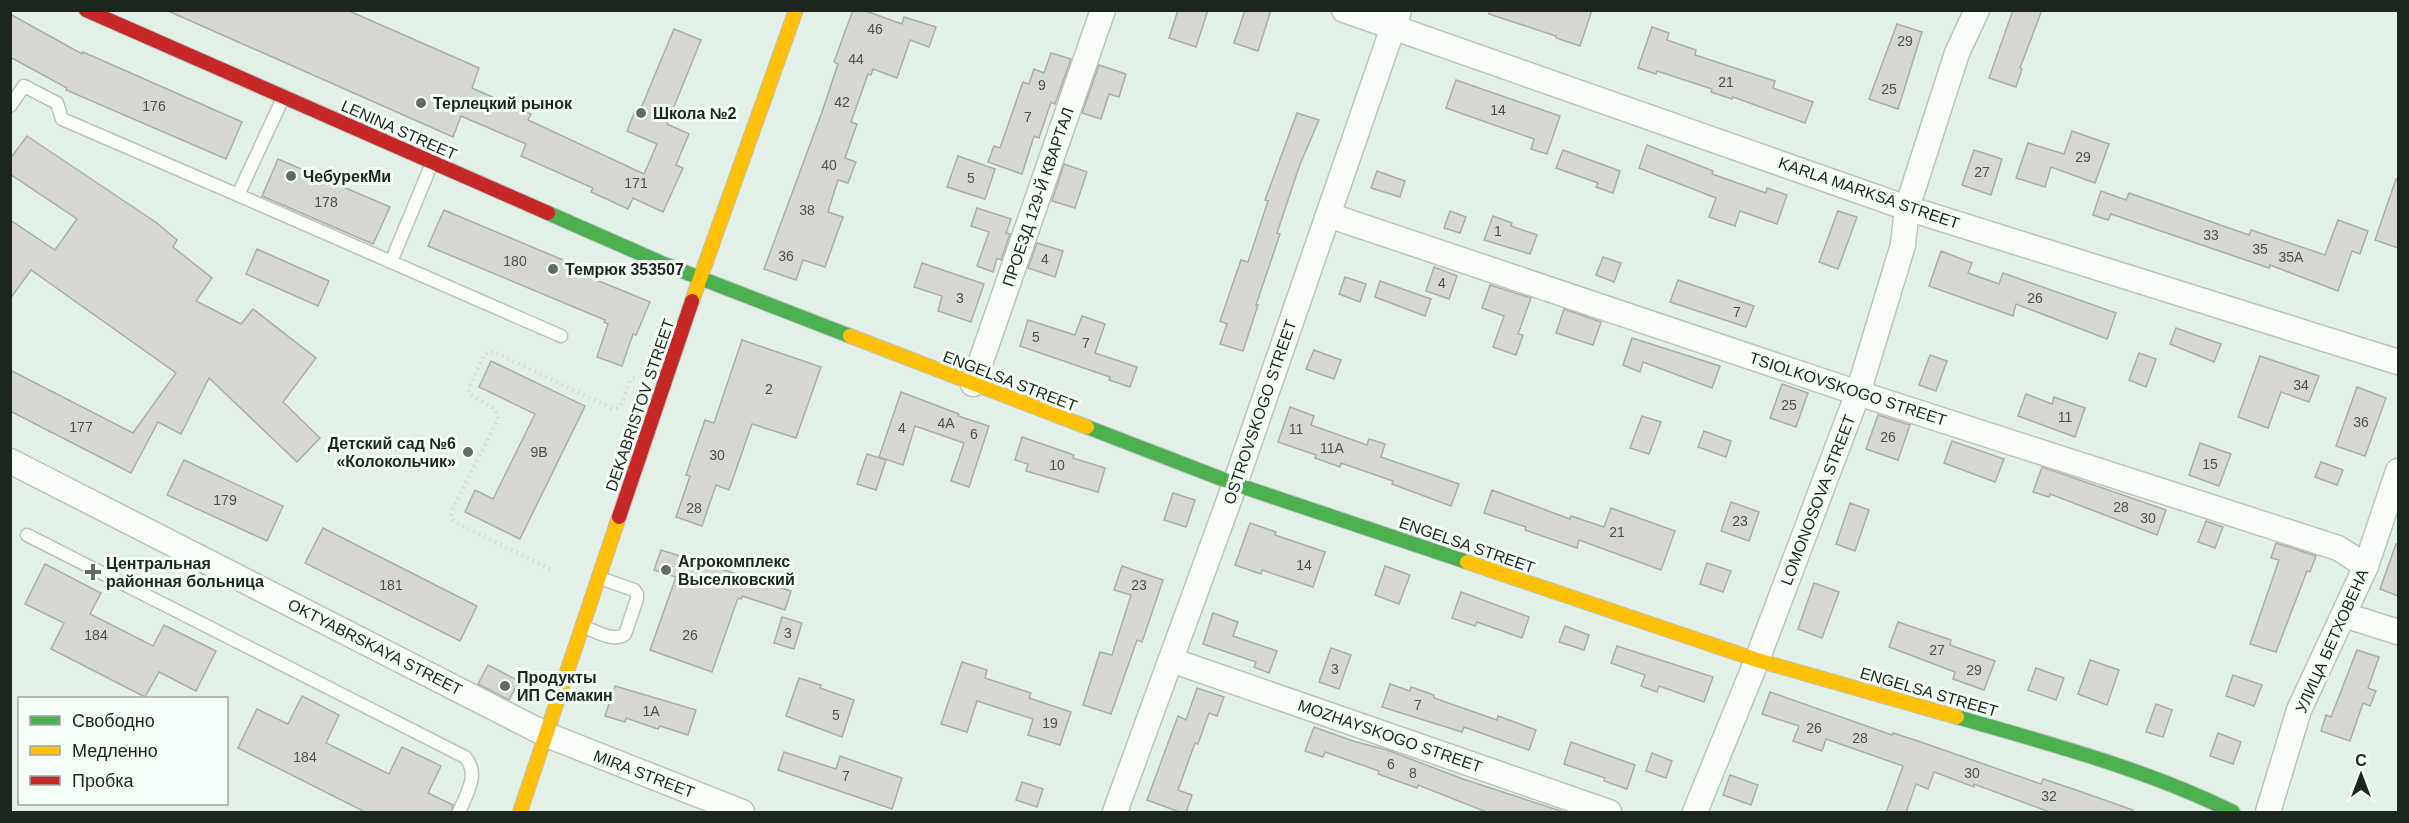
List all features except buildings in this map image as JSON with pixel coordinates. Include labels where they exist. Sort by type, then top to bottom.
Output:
[{"type":"street","name":"LENINA STREET","points":[[86,10],[663,264],[700,278]]},
{"type":"street","name":"DEKABRISTOV STREET","points":[[520,813],[700,278],[796,10]]},
{"type":"street","name":"ПРОЕЗД 129-Й КВАРТАЛ","points":[[973,384],[1103,10]]},
{"type":"street","name":"KARLA MARKSA STREET","points":[[1344,10],[1396,19],[1907,208],[2398,362]]},
{"type":"street","name":"LOMONOSOVA STREET","points":[[1695,813],[1757,660],[1858,393],[1903,245],[1907,208],[1957,53],[1977,10]]},
{"type":"street","name":"OSTROVSKOGO STREET","points":[[1115,813],[1235,484],[1396,19]]},
{"type":"street","name":"TSIOLKOVSKOGO STREET","points":[[1328,215],[1858,393],[2338,548],[2366,566]]},
{"type":"street","name":"ENGELSA STREET","points":[[700,278],[1235,484],[1757,660],[2048,743],[2192,792],[2233,813]]},
{"type":"street","name":"OKTYABRSKAYA STREET","points":[[10,460],[547,735]]},
{"type":"street","name":"УЛИЦА БЕТХОВЕНА","points":[[2268,813],[2299,710],[2366,566],[2398,471]]},
{"type":"street","points":[[2344,615],[2398,632]]},
{"type":"street","name":"MOZHAYSKOGO STREET","points":[[1171,660],[1609,813]]},
{"type":"street","name":"MIRA STREET","points":[[547,735],[742,813]]},
{"type":"lane","points":[[10,106],[24,86],[57,103],[62,118],[561,336]]},
{"type":"lane","points":[[238,195],[283,97]]},
{"type":"lane","points":[[392,262],[433,163]]},
{"type":"lane","points":[[27,535],[465,757],[472,765],[473,777],[459,813]]},
{"type":"lane","points":[[583,627],[614,638],[620,638],[625,634],[637,594],[633,590],[600,578]]},
{"type":"path","points":[[550,569],[455,522],[451,517],[452,510],[498,418],[495,409],[473,398],[469,393],[469,388],[484,355],[489,351],[497,353],[610,408],[617,408],[621,405],[632,378],[639,379]]},
{"type":"traffic: fast","points":[[548,213],[664,264],[850,336]]},
{"type":"traffic: fast","points":[[1087,427],[1235,484],[1467,562]]},
{"type":"traffic: fast","points":[[1957,717],[2132,770],[2233,812]]},
{"type":"traffic: slow","points":[[692,301],[796,10]]},
{"type":"traffic: slow","points":[[850,336],[1087,427]]},
{"type":"traffic: slow","points":[[520,812],[619,517]]},
{"type":"traffic: slow","points":[[1467,562],[1757,660],[1957,717]]},
{"type":"traffic: jam","points":[[86,10],[548,213]]},
{"type":"traffic: jam","points":[[619,517],[692,301]]},
{"type":"place","name":"Терлецкий рынок","points":[[421,103]]},
{"type":"place","name":"Школа №2","points":[[641,113]]},
{"type":"place","name":"ЧебурекМи","points":[[291,176]]},
{"type":"place","name":"Темрюк 353507","points":[[553,269]]},
{"type":"place","name":"Детский сад №6 «Колокольчик»","points":[[468,452]]},
{"type":"place","name":"Агрокомплекс Выселковский","points":[[666,570]]},
{"type":"place","name":"Центральная районная больница","points":[[93,572]]},
{"type":"place","name":"Продукты ИП Семакин","points":[[505,686]]}]
